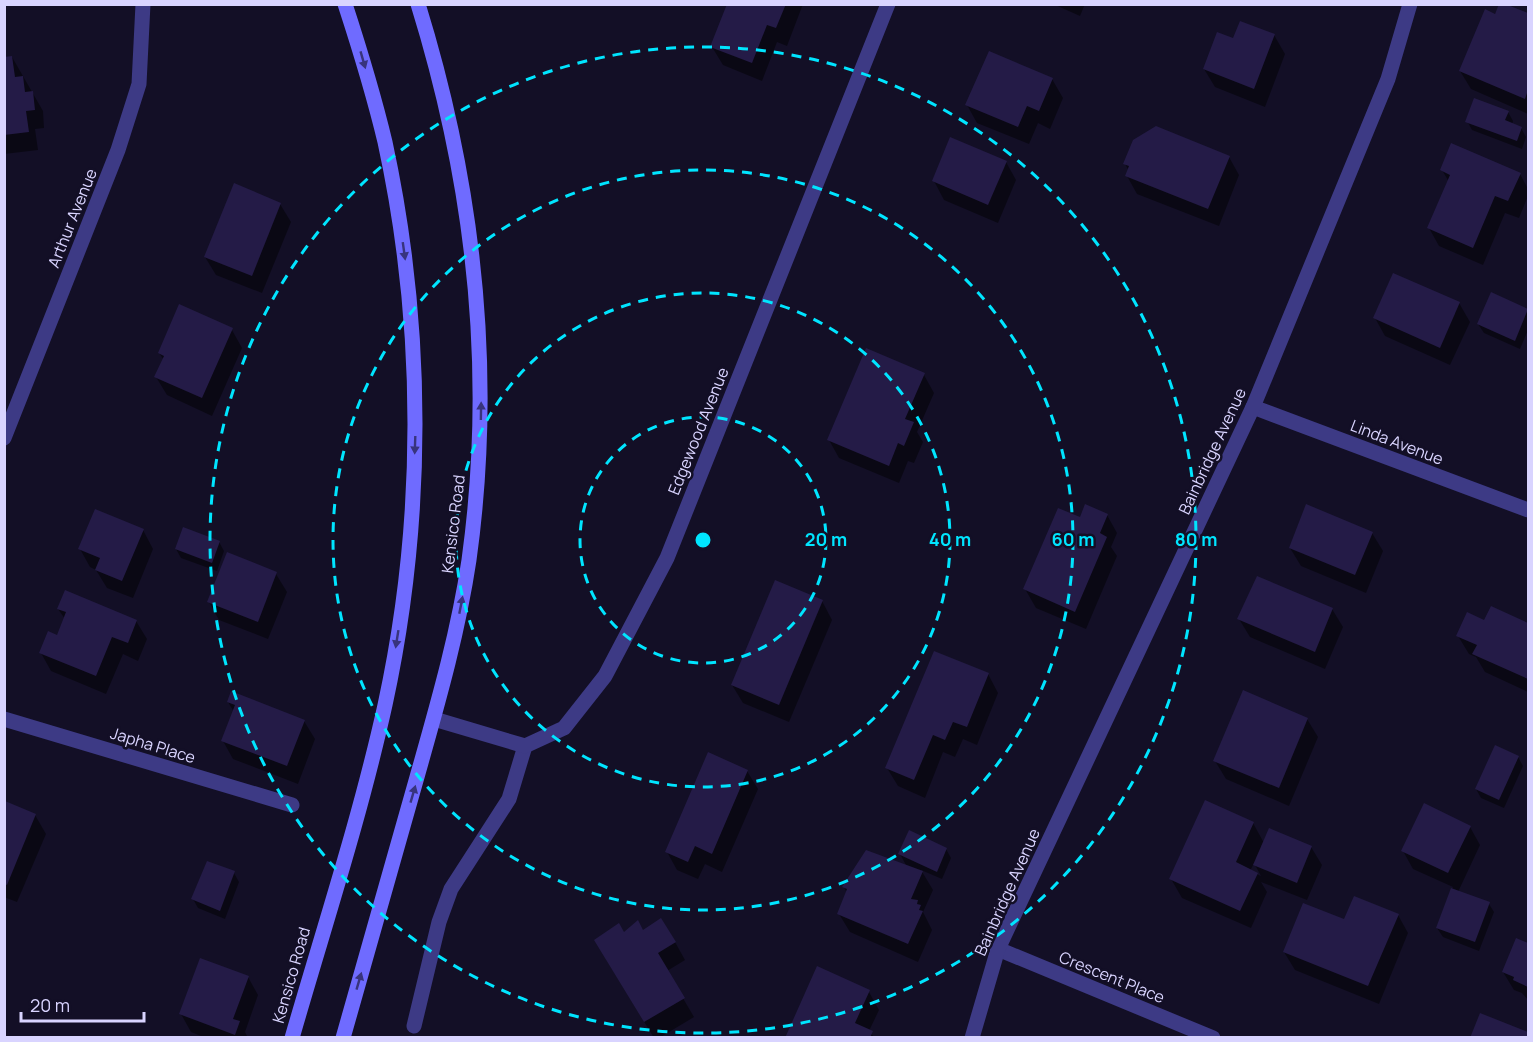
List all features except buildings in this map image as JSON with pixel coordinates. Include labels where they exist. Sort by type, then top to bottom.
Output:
[{"type":"street","name":"Arthur Avenue","points":[[4,438],[118,150],[139,84],[143,4]]},
{"type":"street","name":"Kensico Road","points":[[292,1038],[361,799],[385,704],[401,611],[414,467],[415,397],[412,326],[401,232],[384,141],[372,92],[345,4]]},
{"type":"street","name":"Kensico Road","points":[[343,1038],[434,719],[460,609],[468,562],[478,468],[481,372],[476,280],[463,184],[443,93],[418,4]]},
{"type":"street","name":"Edgewood Avenue","points":[[525,746],[564,728],[605,676],[667,558],[888,4]]},
{"type":"street","name":"Bainbridge Avenue","points":[[972,1038],[998,949],[1253,407],[1388,79],[1410,4]]},
{"type":"street","name":"Linda Avenue","points":[[1253,407],[1528,510]]},
{"type":"street","name":"Japha Place","points":[[4,719],[292,805]]},
{"type":"street","points":[[414,1026],[439,922],[451,889],[509,799],[525,746],[434,719]]},
{"type":"street","name":"Crescent Place","points":[[998,949],[1212,1038]]}]
